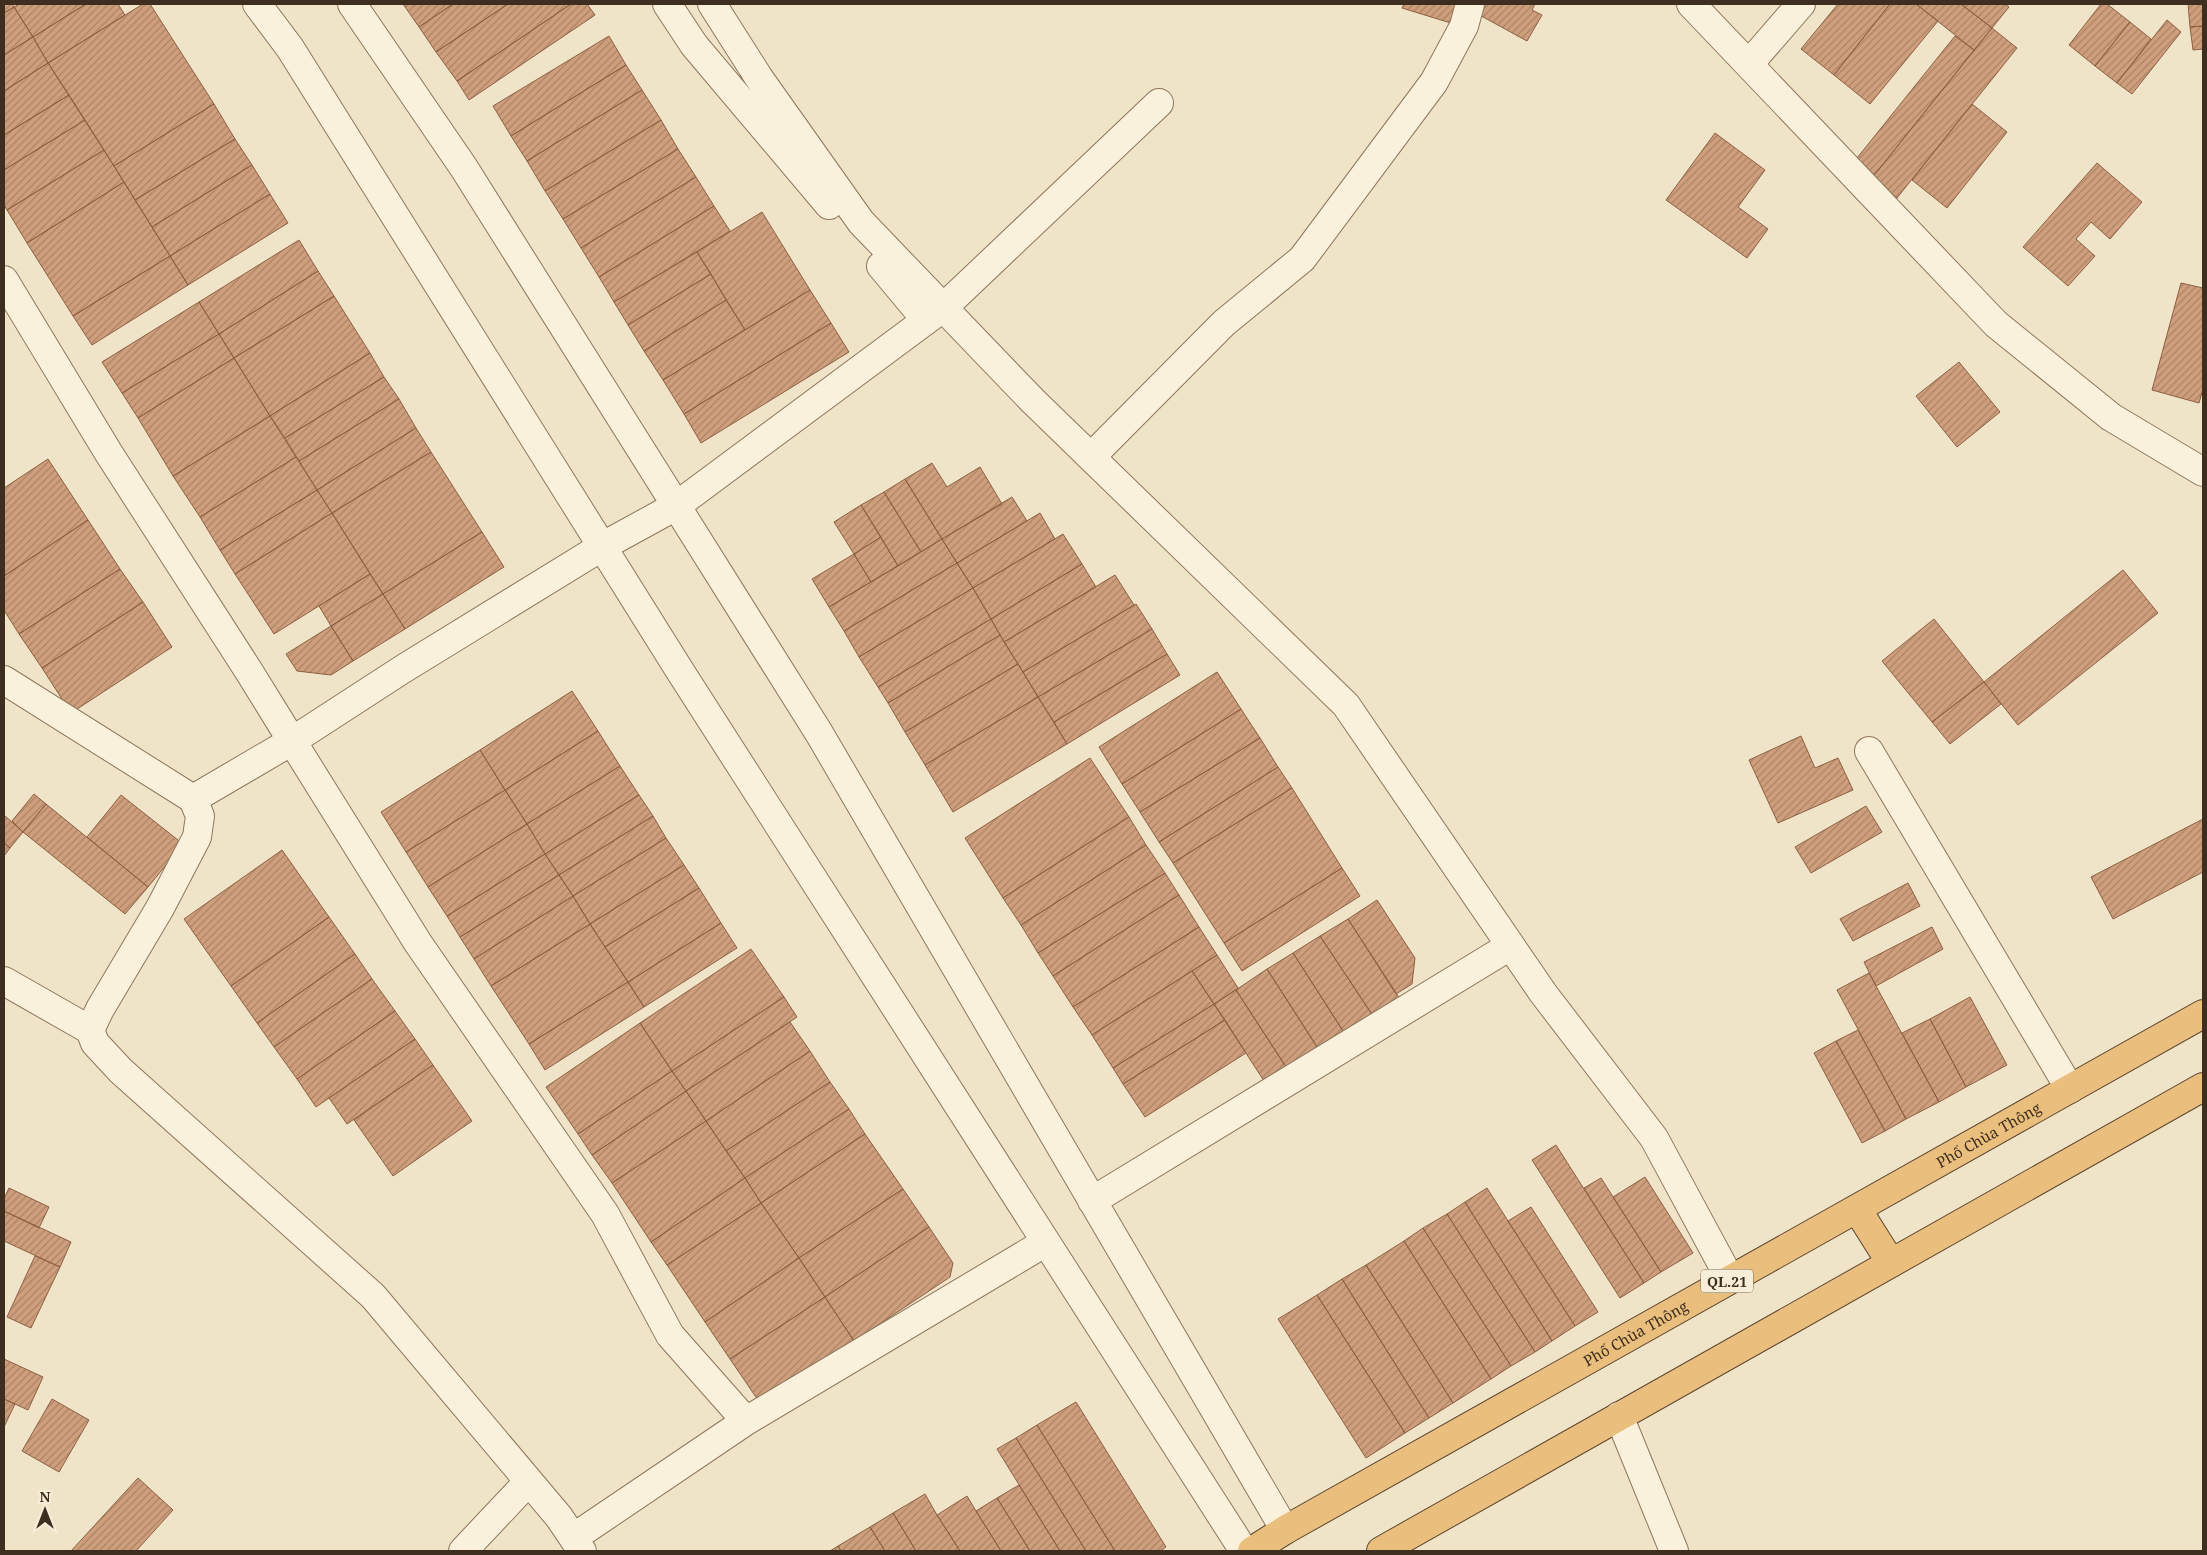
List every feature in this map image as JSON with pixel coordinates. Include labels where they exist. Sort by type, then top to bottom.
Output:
[{"type":"highway","name":"Phố Chùa Thông","points":[[1252,1551],[1285,1530],[2203,1014]]},
{"type":"highway","points":[[1380,1551],[2203,1087]]},
{"type":"highway","points":[[1857,1209],[1891,1263]]},
{"type":"street","points":[[257,4],[290,48],[680,671],[1244,1551]]},
{"type":"street","points":[[352,4],[464,168],[818,733],[1285,1530]]},
{"type":"street","points":[[667,4],[694,45],[935,314],[1032,400],[1346,705],[1543,993],[1654,1138],[1730,1280]]},
{"type":"street","points":[[712,4],[759,78],[861,222],[935,314]]},
{"type":"street","points":[[1091,457],[1224,323],[1302,259],[1434,82],[1464,26],[1470,4]]},
{"type":"street","points":[[1692,4],[1996,324],[2111,417],[2203,472]]},
{"type":"street","points":[[1749,64],[1801,4]]},
{"type":"street","points":[[193,799],[292,741],[402,669],[603,546],[676,506],[935,314],[1159,103]]},
{"type":"street","points":[[4,280],[108,452],[250,673],[418,944],[605,1214],[670,1335],[746,1421]]},
{"type":"street","points":[[4,680],[193,799],[200,816],[196,837],[160,908],[100,1009],[90,1030]]},
{"type":"street","points":[[1869,750],[2070,1089]]},
{"type":"street","points":[[1092,1201],[1510,946]]},
{"type":"street","points":[[4,982],[90,1030],[95,1043],[122,1071],[373,1296],[558,1517],[578,1545],[746,1421],[1046,1242]]},
{"type":"street","points":[[1619,1416],[1674,1551]]},
{"type":"street","points":[[463,1551],[528,1482]]},
{"type":"building","points":[[4,4],[12,4],[14,7],[4,13]]},
{"type":"building","points":[[19,4],[86,4],[33,37],[14,7]]},
{"type":"building","points":[[86,4],[118,4],[125,15],[48,63],[33,37]]},
{"type":"building","points":[[143,4],[150,4],[214,104],[114,166],[48,63]]},
{"type":"building","points":[[403,4],[453,4],[419,27]]},
{"type":"building","points":[[453,4],[508,4],[436,52],[419,27]]},
{"type":"building","points":[[508,4],[571,4],[457,81],[436,52]]},
{"type":"building","points":[[571,4],[587,4],[595,15],[469,100],[457,81]]},
{"type":"building","points":[[1404,4],[1461,4],[1454,24],[1402,8]]},
{"type":"building","points":[[1479,4],[1535,4],[1532,10],[1542,15],[1527,41],[1474,12]]},
{"type":"building","points":[[1838,4],[1890,4],[1834,75],[1801,49]]},
{"type":"building","points":[[1890,4],[1916,4],[1938,21],[1870,104],[1834,75]]},
{"type":"building","points":[[1916,4],[1961,4],[1992,28],[1974,50]]},
{"type":"building","points":[[1961,4],[2005,4],[2009,7],[1992,28]]},
{"type":"building","points":[[2101,4],[2107,4],[2130,22],[2095,66],[2069,45]]},
{"type":"building","points":[[2188,4],[2203,4],[2203,26],[2190,27]]},
{"type":"building","points":[[14,7],[33,37],[4,55],[4,13]]},
{"type":"building","points":[[2167,20],[2181,32],[2132,94],[2117,83]]},
{"type":"building","points":[[2130,22],[2151,39],[2117,83],[2095,66]]},
{"type":"building","points":[[2203,26],[2203,49],[2193,50],[2190,27]]},
{"type":"building","points":[[1992,28],[2017,48],[1897,198],[1872,178]]},
{"type":"building","points":[[609,36],[626,65],[511,136],[493,106]]},
{"type":"building","points":[[1955,36],[1974,50],[1872,178],[1853,163]]},
{"type":"building","points":[[33,37],[48,63],[4,91],[4,55]]},
{"type":"building","points":[[48,63],[69,95],[4,135],[4,91]]},
{"type":"building","points":[[626,65],[642,90],[527,161],[511,136]]},
{"type":"building","points":[[642,90],[661,120],[545,191],[527,161]]},
{"type":"building","points":[[69,95],[85,120],[4,170],[4,135]]},
{"type":"building","points":[[214,104],[235,139],[135,200],[114,166]]},
{"type":"building","points":[[1972,104],[2007,132],[1947,208],[1912,180]]},
{"type":"building","points":[[85,120],[104,150],[7,210],[4,205],[4,170]]},
{"type":"building","points":[[661,120],[678,149],[563,219],[545,191]]},
{"type":"building","points":[[1715,133],[1765,170],[1738,207],[1768,229],[1747,258],[1666,200]]},
{"type":"building","points":[[235,139],[252,165],[152,227],[135,200]]},
{"type":"building","points":[[678,149],[696,177],[581,248],[563,219]]},
{"type":"building","points":[[104,150],[124,182],[27,243],[7,210]]},
{"type":"building","points":[[2097,163],[2142,202],[2110,239],[2091,222],[2076,239],[2095,256],[2068,286],[2023,247]]},
{"type":"building","points":[[252,165],[270,194],[170,256],[152,227]]},
{"type":"building","points":[[696,177],[714,206],[599,277],[581,248]]},
{"type":"building","points":[[124,182],[170,256],[73,316],[27,243]]},
{"type":"building","points":[[270,194],[288,223],[188,285],[170,256]]},
{"type":"building","points":[[714,206],[730,231],[614,302],[599,277]]},
{"type":"building","points":[[762,212],[810,290],[745,330],[697,252]]},
{"type":"building","points":[[299,240],[318,271],[219,334],[199,302]]},
{"type":"building","points":[[697,252],[711,274],[628,325],[614,302]]},
{"type":"building","points":[[170,256],[188,285],[92,345],[73,316]]},
{"type":"building","points":[[318,271],[334,296],[234,358],[219,334]]},
{"type":"building","points":[[711,274],[726,300],[644,351],[628,325]]},
{"type":"building","points":[[2181,283],[2203,288],[2203,389],[2199,403],[2152,390]]},
{"type":"building","points":[[810,290],[831,323],[684,414],[663,380]]},
{"type":"building","points":[[334,296],[370,353],[270,416],[234,358]]},
{"type":"building","points":[[726,300],[745,330],[663,380],[644,351]]},
{"type":"building","points":[[199,302],[219,334],[122,393],[102,362]]},
{"type":"building","points":[[831,323],[849,352],[701,443],[684,414]]},
{"type":"building","points":[[219,334],[234,358],[138,418],[122,393]]},
{"type":"building","points":[[370,353],[384,377],[285,438],[270,416]]},
{"type":"building","points":[[234,358],[270,416],[173,476],[138,418]]},
{"type":"building","points":[[1959,362],[2000,412],[1957,447],[1916,396]]},
{"type":"building","points":[[384,377],[399,399],[299,461],[285,438]]},
{"type":"building","points":[[399,399],[416,428],[317,490],[299,461]]},
{"type":"building","points":[[270,416],[296,457],[200,517],[173,476]]},
{"type":"building","points":[[416,428],[431,452],[332,513],[317,490]]},
{"type":"building","points":[[431,452],[482,532],[383,594],[332,513]]},
{"type":"building","points":[[296,457],[317,490],[220,550],[200,517]]},
{"type":"building","points":[[48,459],[88,520],[4,576],[4,488]]},
{"type":"building","points":[[932,463],[947,487],[980,467],[1002,504],[942,539],[905,479]]},
{"type":"building","points":[[905,479],[942,539],[921,552],[884,492]]},
{"type":"building","points":[[317,490],[332,513],[235,574],[220,550]]},
{"type":"building","points":[[884,492],[921,552],[898,566],[861,505]]},
{"type":"building","points":[[1012,497],[1027,521],[957,563],[942,539]]},
{"type":"building","points":[[861,505],[881,537],[854,554],[834,522]]},
{"type":"building","points":[[332,513],[370,574],[274,634],[235,574]]},
{"type":"building","points":[[1040,513],[1055,539],[973,588],[957,563]]},
{"type":"building","points":[[88,520],[120,569],[19,634],[4,610],[4,576]]},
{"type":"building","points":[[482,532],[504,567],[405,629],[383,594]]},
{"type":"building","points":[[1063,534],[1082,564],[991,619],[973,588]]},
{"type":"building","points":[[881,537],[898,566],[871,582],[854,554]]},
{"type":"building","points":[[942,539],[957,563],[844,631],[829,607]]},
{"type":"building","points":[[854,554],[871,582],[829,607],[812,579]]},
{"type":"building","points":[[957,563],[973,588],[859,657],[844,631]]},
{"type":"building","points":[[1082,564],[1096,587],[1004,642],[991,619]]},
{"type":"building","points":[[120,569],[143,602],[42,668],[19,634]]},
{"type":"building","points":[[2123,570],[2158,613],[2018,725],[1984,682]]},
{"type":"building","points":[[370,574],[383,594],[331,626],[319,606]]},
{"type":"building","points":[[1115,575],[1134,605],[1023,672],[1004,642]]},
{"type":"building","points":[[973,588],[991,619],[878,687],[859,657]]},
{"type":"building","points":[[383,594],[405,629],[353,661],[331,626]]},
{"type":"building","points":[[143,602],[172,647],[71,713],[42,668]]},
{"type":"building","points":[[1136,604],[1152,629],[1038,697],[1023,672]]},
{"type":"building","points":[[991,619],[1000,635],[888,703],[878,687]]},
{"type":"building","points":[[1934,619],[1984,682],[1932,722],[1882,661]]},
{"type":"building","points":[[331,626],[353,661],[331,675],[297,671],[286,654]]},
{"type":"building","points":[[1152,629],[1167,654],[1054,722],[1038,697]]},
{"type":"building","points":[[1000,635],[1018,664],[905,732],[888,703]]},
{"type":"building","points":[[1167,654],[1180,675],[1067,744],[1054,722]]},
{"type":"building","points":[[1018,664],[1038,697],[925,765],[905,732]]},
{"type":"building","points":[[1217,672],[1241,709],[1122,784],[1099,747]]},
{"type":"building","points":[[1984,682],[2001,704],[1950,744],[1932,722]]},
{"type":"building","points":[[572,691],[598,731],[505,790],[480,750]]},
{"type":"building","points":[[1038,697],[1067,744],[953,812],[925,765]]},
{"type":"building","points":[[1241,709],[1260,738],[1140,812],[1122,784]]},
{"type":"building","points":[[598,731],[620,766],[527,824],[505,790]]},
{"type":"building","points":[[1801,736],[1815,768],[1838,758],[1853,790],[1778,823],[1749,760]]},
{"type":"building","points":[[1260,738],[1278,767],[1159,842],[1140,812]]},
{"type":"building","points":[[480,750],[505,790],[406,852],[381,812]]},
{"type":"building","points":[[1090,758],[1129,817],[1003,898],[965,838]]},
{"type":"building","points":[[620,766],[639,795],[545,854],[527,824]]},
{"type":"building","points":[[1278,767],[1292,788],[1173,863],[1159,842]]},
{"type":"building","points":[[1292,788],[1342,868],[1224,943],[1173,863]]},
{"type":"building","points":[[505,790],[527,824],[428,887],[406,852]]},
{"type":"building","points":[[34,794],[46,804],[23,832],[12,821]]},
{"type":"building","points":[[121,795],[183,844],[148,887],[87,837]]},
{"type":"building","points":[[639,795],[653,816],[559,875],[545,854]]},
{"type":"building","points":[[46,804],[148,887],[125,914],[23,832]]},
{"type":"building","points":[[1866,806],[1882,832],[1811,873],[1795,847]]},
{"type":"building","points":[[4,815],[23,832],[10,848],[4,843]]},
{"type":"building","points":[[653,816],[666,838],[573,896],[559,875]]},
{"type":"building","points":[[1129,817],[1146,845],[1021,925],[1003,898]]},
{"type":"building","points":[[2203,819],[2203,872],[2113,919],[2091,877]]},
{"type":"building","points":[[527,824],[545,854],[447,916],[428,887]]},
{"type":"building","points":[[666,838],[684,865],[590,924],[573,896]]},
{"type":"building","points":[[4,843],[10,848],[4,856]]},
{"type":"building","points":[[1146,845],[1165,873],[1038,953],[1021,925]]},
{"type":"building","points":[[282,850],[329,917],[231,986],[184,919]]},
{"type":"building","points":[[545,854],[559,875],[460,937],[447,916]]},
{"type":"building","points":[[684,865],[699,888],[605,947],[590,924]]},
{"type":"building","points":[[1342,868],[1360,896],[1242,971],[1224,943]]},
{"type":"building","points":[[1165,873],[1179,895],[1053,976],[1038,953]]},
{"type":"building","points":[[559,875],[573,896],[474,959],[460,937]]},
{"type":"building","points":[[1908,883],[1920,906],[1853,941],[1840,919]]},
{"type":"building","points":[[699,888],[721,923],[628,982],[605,947]]},
{"type":"building","points":[[1179,895],[1199,927],[1073,1007],[1053,976]]},
{"type":"building","points":[[573,896],[590,924],[491,986],[474,959]]},
{"type":"building","points":[[1377,900],[1415,958],[1412,984],[1396,994],[1348,919]]},
{"type":"building","points":[[329,917],[355,954],[257,1023],[231,986]]},
{"type":"building","points":[[1348,919],[1400,999],[1373,1016],[1320,936]]},
{"type":"building","points":[[721,923],[737,948],[644,1007],[628,982]]},
{"type":"building","points":[[590,924],[628,982],[529,1044],[491,986]]},
{"type":"building","points":[[1199,927],[1217,955],[1092,1035],[1073,1007]]},
{"type":"building","points":[[1932,927],[1943,949],[1876,986],[1864,962]]},
{"type":"building","points":[[1320,936],[1373,1016],[1345,1034],[1293,953]]},
{"type":"building","points":[[751,949],[784,997],[672,1071],[640,1023]]},
{"type":"building","points":[[1293,953],[1345,1034],[1319,1050],[1267,969]]},
{"type":"building","points":[[355,954],[372,979],[274,1047],[257,1023]]},
{"type":"building","points":[[1217,955],[1238,988],[1214,1004],[1192,971]]},
{"type":"building","points":[[1267,969],[1319,1050],[1288,1070],[1236,990]]},
{"type":"building","points":[[1192,971],[1214,1004],[1113,1068],[1092,1035]]},
{"type":"building","points":[[1869,973],[1939,1102],[1906,1119],[1837,990]]},
{"type":"building","points":[[372,979],[395,1011],[297,1079],[274,1047]]},
{"type":"building","points":[[628,982],[644,1007],[545,1070],[529,1044]]},
{"type":"building","points":[[1236,990],[1288,1070],[1266,1084],[1214,1004]]},
{"type":"building","points":[[784,997],[797,1017],[686,1091],[672,1071]]},
{"type":"building","points":[[1970,997],[2007,1065],[1966,1087],[1930,1019]]},
{"type":"building","points":[[1214,1004],[1225,1020],[1123,1084],[1113,1068]]},
{"type":"building","points":[[395,1011],[415,1039],[316,1107],[297,1079]]},
{"type":"building","points":[[1930,1019],[1966,1087],[1939,1102],[1902,1033]]},
{"type":"building","points":[[1225,1020],[1246,1053],[1145,1117],[1123,1084]]},
{"type":"building","points":[[790,1022],[810,1051],[706,1121],[686,1091]]},
{"type":"building","points":[[640,1023],[672,1071],[578,1134],[546,1087]]},
{"type":"building","points":[[1858,1030],[1906,1119],[1885,1131],[1836,1041]]},
{"type":"building","points":[[415,1039],[433,1065],[347,1124],[329,1098]]},
{"type":"building","points":[[1836,1041],[1885,1131],[1862,1143],[1814,1053]]},
{"type":"building","points":[[810,1051],[830,1082],[726,1151],[706,1121]]},
{"type":"building","points":[[433,1065],[472,1121],[393,1176],[354,1120]]},
{"type":"building","points":[[672,1071],[686,1091],[592,1155],[578,1134]]},
{"type":"building","points":[[830,1082],[849,1109],[745,1178],[726,1151]]},
{"type":"building","points":[[686,1091],[706,1121],[612,1183],[592,1155]]},
{"type":"building","points":[[849,1109],[865,1134],[761,1203],[745,1178]]},
{"type":"building","points":[[706,1121],[745,1178],[651,1242],[612,1183]]},
{"type":"building","points":[[865,1134],[903,1189],[799,1258],[761,1203]]},
{"type":"building","points":[[1556,1145],[1644,1283],[1620,1298],[1532,1160]]},
{"type":"building","points":[[1645,1177],[1693,1253],[1661,1272],[1613,1197]]},
{"type":"building","points":[[745,1178],[761,1203],[667,1265],[651,1242]]},
{"type":"building","points":[[1601,1178],[1661,1272],[1644,1283],[1584,1188]]},
{"type":"building","points":[[9,1188],[49,1207],[39,1228],[4,1211],[4,1199]]},
{"type":"building","points":[[1487,1188],[1575,1326],[1552,1341],[1465,1202]]},
{"type":"building","points":[[903,1189],[929,1227],[825,1297],[799,1258]]},
{"type":"building","points":[[1465,1202],[1552,1341],[1535,1352],[1447,1214]]},
{"type":"building","points":[[761,1203],[799,1258],[705,1322],[667,1265]]},
{"type":"building","points":[[1531,1207],[1598,1312],[1575,1326],[1508,1221]]},
{"type":"building","points":[[4,1211],[71,1242],[60,1267],[4,1241]]},
{"type":"building","points":[[1447,1214],[1535,1352],[1511,1366],[1423,1228]]},
{"type":"building","points":[[929,1227],[953,1263],[950,1277],[854,1341],[825,1297]]},
{"type":"building","points":[[1423,1228],[1511,1366],[1491,1379],[1404,1241]]},
{"type":"building","points":[[1404,1241],[1491,1379],[1453,1403],[1366,1265]]},
{"type":"building","points":[[35,1256],[60,1267],[31,1328],[7,1317]]},
{"type":"building","points":[[799,1258],[825,1297],[730,1359],[705,1322]]},
{"type":"building","points":[[1366,1265],[1453,1403],[1429,1418],[1342,1279]]},
{"type":"building","points":[[1342,1279],[1429,1418],[1405,1433],[1317,1295]]},
{"type":"building","points":[[1317,1295],[1405,1433],[1366,1458],[1278,1319]]},
{"type":"building","points":[[825,1297],[854,1341],[760,1403],[730,1359]]},
{"type":"building","points":[[4,1359],[43,1377],[28,1410],[4,1399]]},
{"type":"building","points":[[4,1399],[15,1404],[4,1427]]},
{"type":"building","points":[[52,1399],[89,1420],[59,1472],[22,1451]]},
{"type":"building","points":[[1076,1402],[1166,1547],[1160,1551],[1115,1551],[1037,1425]]},
{"type":"building","points":[[1037,1425],[1115,1551],[1086,1551],[1016,1438]]},
{"type":"building","points":[[1016,1438],[1086,1551],[1060,1551],[997,1449]]},
{"type":"building","points":[[138,1478],[173,1510],[136,1551],[71,1551]]},
{"type":"building","points":[[1019,1485],[1060,1551],[1030,1551],[997,1498]]},
{"type":"building","points":[[925,1494],[960,1551],[916,1551],[893,1513]]},
{"type":"building","points":[[967,1496],[1001,1551],[960,1551],[937,1515]]},
{"type":"building","points":[[997,1498],[1030,1551],[1001,1551],[976,1511]]},
{"type":"building","points":[[893,1513],[916,1551],[885,1551],[870,1527]]},
{"type":"building","points":[[870,1527],[885,1551],[841,1551],[838,1546]]},
{"type":"building","points":[[838,1546],[841,1551],[830,1551]]}]
